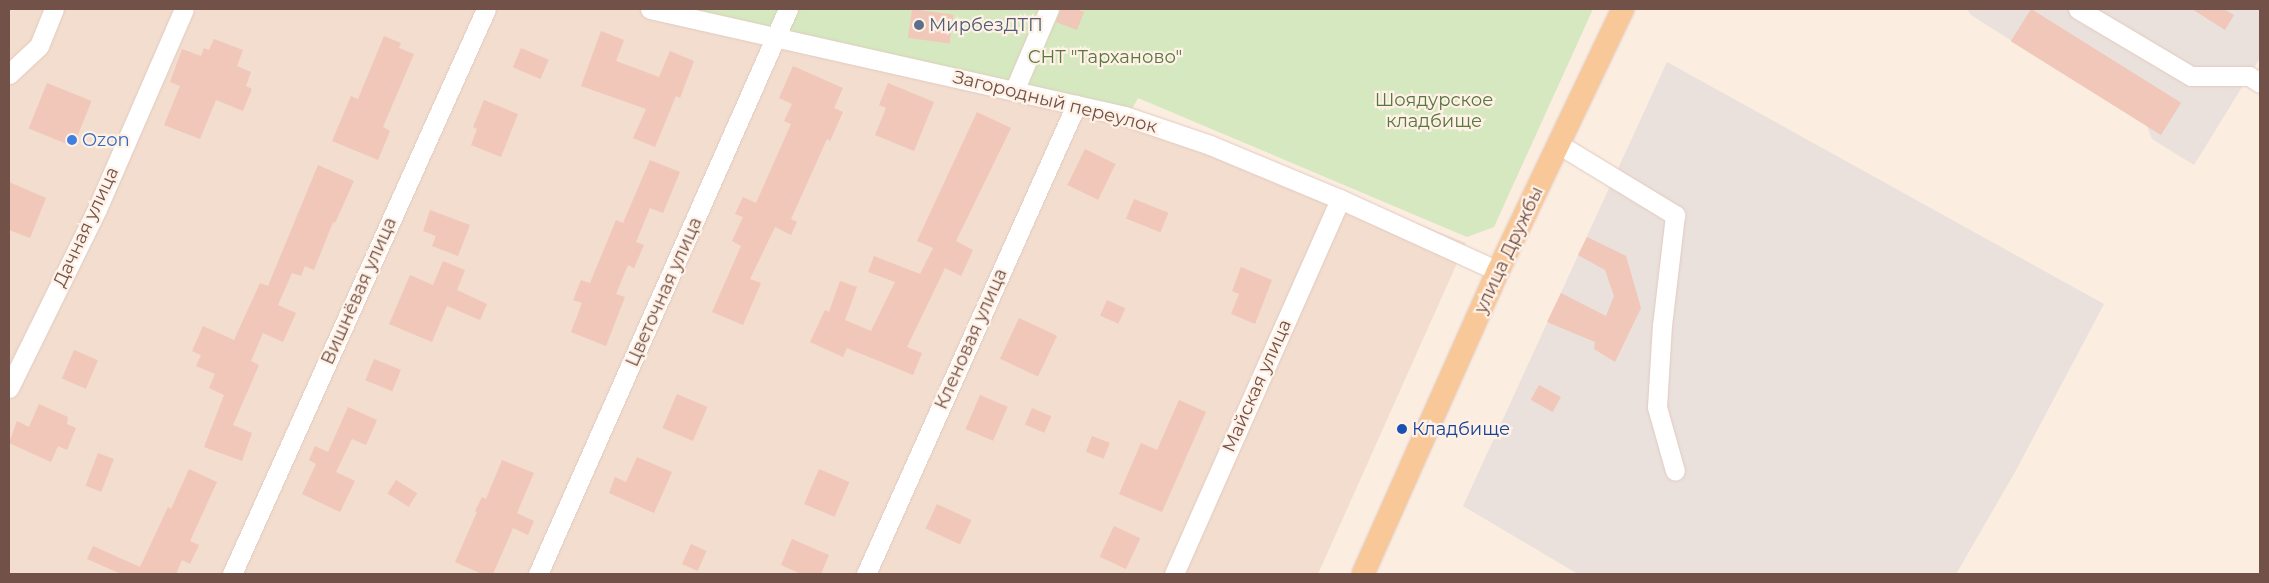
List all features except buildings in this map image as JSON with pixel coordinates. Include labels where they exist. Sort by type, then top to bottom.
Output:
[{"type":"main road","name":"улица Дружбы","points":[[1363,574],[1498,271],[1560,145],[1623,9]]},
{"type":"street","points":[[9,74],[39,46],[54,9]]},
{"type":"street","name":"Дачная улица","points":[[9,388],[96,209],[184,9]]},
{"type":"street","name":"Вишнёвая улица","points":[[232,574],[486,9]]},
{"type":"street","name":"Загородный переулок","points":[[650,9],[777,36],[1125,116],[1210,145],[1340,199],[1498,271]]},
{"type":"street","name":"Цветочная улица","points":[[538,574],[788,9]]},
{"type":"street","points":[[1014,91],[1049,9]]},
{"type":"street","points":[[2078,9],[2191,76],[2249,76],[2260,83]]},
{"type":"street","name":"Кленовая улица","points":[[866,574],[1076,105]]},
{"type":"street","points":[[1560,145],[1675,215],[1662,325],[1657,407],[1675,471]]},
{"type":"street","name":"Майская улица","points":[[1174,574],[1340,199]]},
{"type":"shaded area","points":[[9,9],[668,9],[1210,140],[1466,243],[1318,574],[9,574]]},
{"type":"shaded area","points":[[1967,9],[2260,9],[2260,58],[2194,165],[2152,139],[2147,126],[1971,15]]},
{"type":"shaded area","points":[[1667,62],[2104,304],[2015,472],[1956,574],[1578,574],[1463,506]]},
{"type":"green space","name":"Шоядурское кладбище","points":[[668,9],[1593,9],[1494,227],[1467,237],[1138,98],[1131,111]]},
{"type":"place","name":"МирбезДТП","points":[[919,25]]},
{"type":"place","name":"Ozon","points":[[72,140]]},
{"type":"place","name":"Кладбище","points":[[1402,429]]},
{"type":"park label","name":"СНТ \"Тарханово\"","points":[[1105,57]]}]
